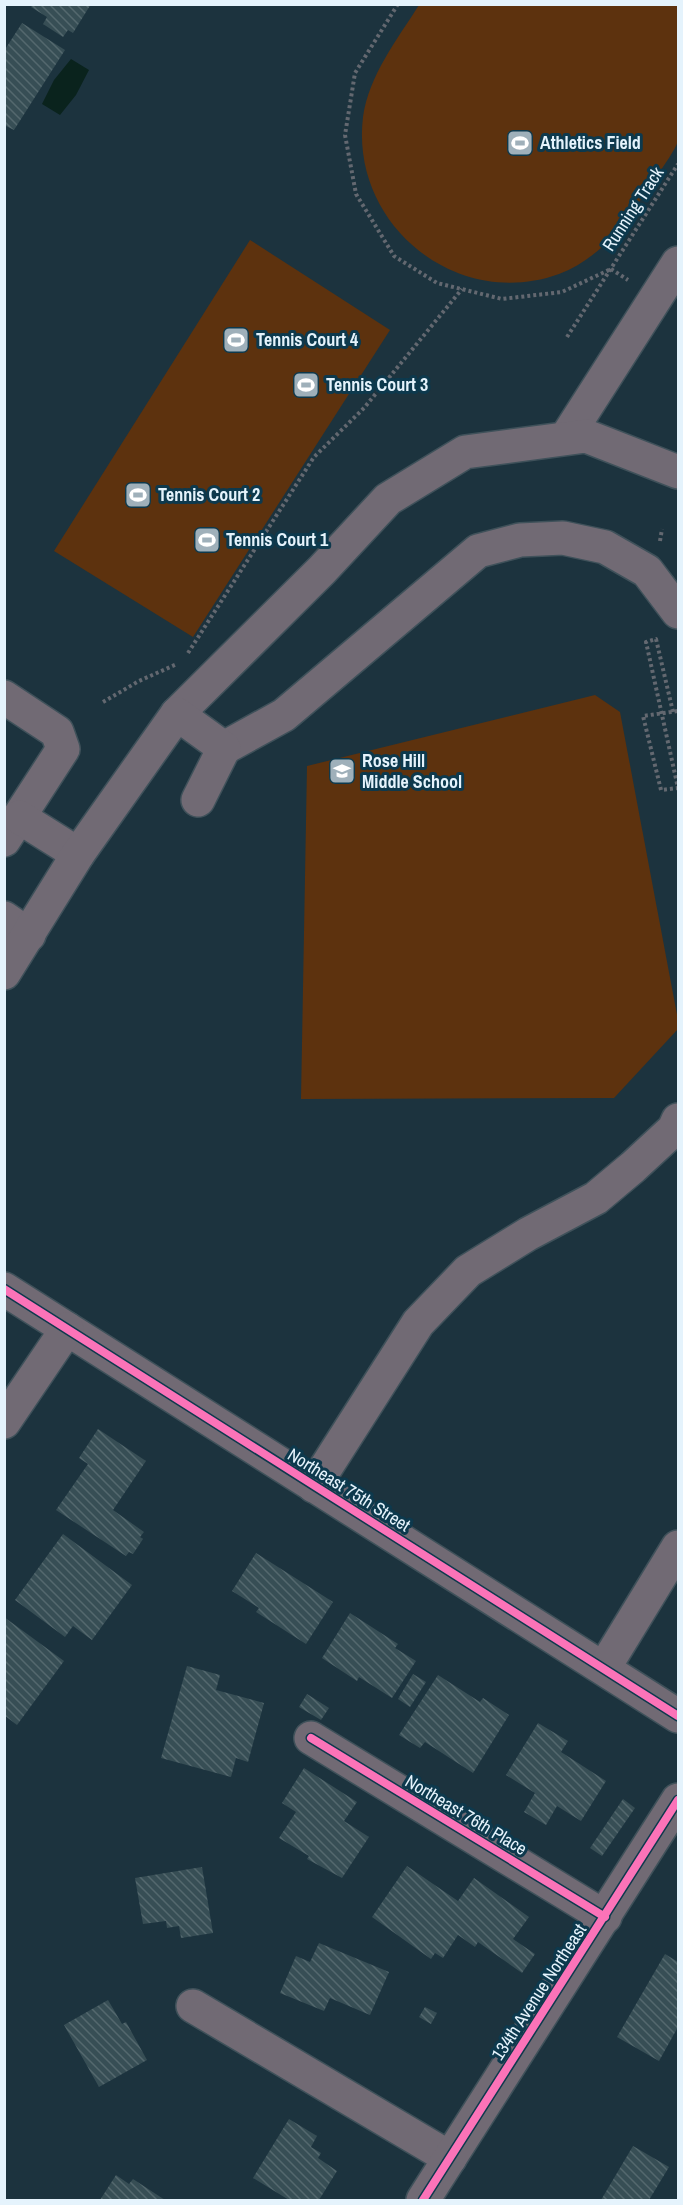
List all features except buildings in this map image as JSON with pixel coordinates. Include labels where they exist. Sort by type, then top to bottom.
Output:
[{"type":"street","points":[[566,438],[678,263]]},
{"type":"street","points":[[4,974],[17,926],[78,854],[177,714],[322,570],[388,499],[465,452],[586,436],[678,472]]},
{"type":"street","points":[[198,800],[224,748],[284,716],[478,551],[520,540],[563,538],[605,547],[646,571],[678,612]]},
{"type":"street","points":[[4,697],[57,732],[63,749],[12,828],[78,854]]},
{"type":"street","points":[[177,714],[224,748]]},
{"type":"street","points":[[314,1486],[418,1323],[468,1271],[528,1234],[596,1198],[674,1129],[678,1120]]},
{"type":"street","name":"Northeast 75th Street","points":[[4,1289],[678,1716]]},
{"type":"street","points":[[4,1422],[67,1329]]},
{"type":"street","points":[[604,1668],[678,1547]]},
{"type":"street","name":"Northeast 76th Place","points":[[311,1738],[605,1917]]},
{"type":"street","name":"134th Avenue Northeast","points":[[423,2200],[678,1800]]},
{"type":"street","points":[[193,2007],[450,2158]]},
{"type":"path","points":[[103,702],[184,659],[293,485],[314,457],[364,408],[462,289]]},
{"type":"path","points":[[676,712],[656,639],[646,642],[662,713],[678,788],[661,790],[643,716],[662,713],[676,712]]},
{"type":"shaded area","name":"Athletics Field","points":[[419,5],[678,5],[678,141],[631,214],[611,238],[588,259],[559,274],[521,282],[484,280],[449,269],[418,250],[392,224],[374,192],[364,156],[363,117],[371,87],[378,72]]},
{"type":"shaded area","points":[[71,59],[89,70],[76,95],[60,115],[42,104],[54,80]]},
{"type":"shaded area","points":[[250,240],[390,330],[193,637],[54,551]]},
{"type":"shaded area","points":[[595,695],[620,712],[678,1029],[614,1098],[301,1099],[307,766]]},
{"type":"cycle path","points":[[4,1289],[678,1716]]},
{"type":"cycle path","points":[[311,1738],[605,1917]]},
{"type":"cycle path","points":[[423,2200],[678,1800]]},
{"type":"place","name":"Athletics Field","points":[[520,143]]},
{"type":"place","name":"Tennis Court 4","points":[[236,340]]},
{"type":"place","name":"Tennis Court 3","points":[[306,385]]},
{"type":"place","name":"Tennis Court 2","points":[[138,495]]},
{"type":"place","name":"Tennis Court 1","points":[[207,540]]},
{"type":"place","name":"Rose Hill Middle School","points":[[342,771]]}]
